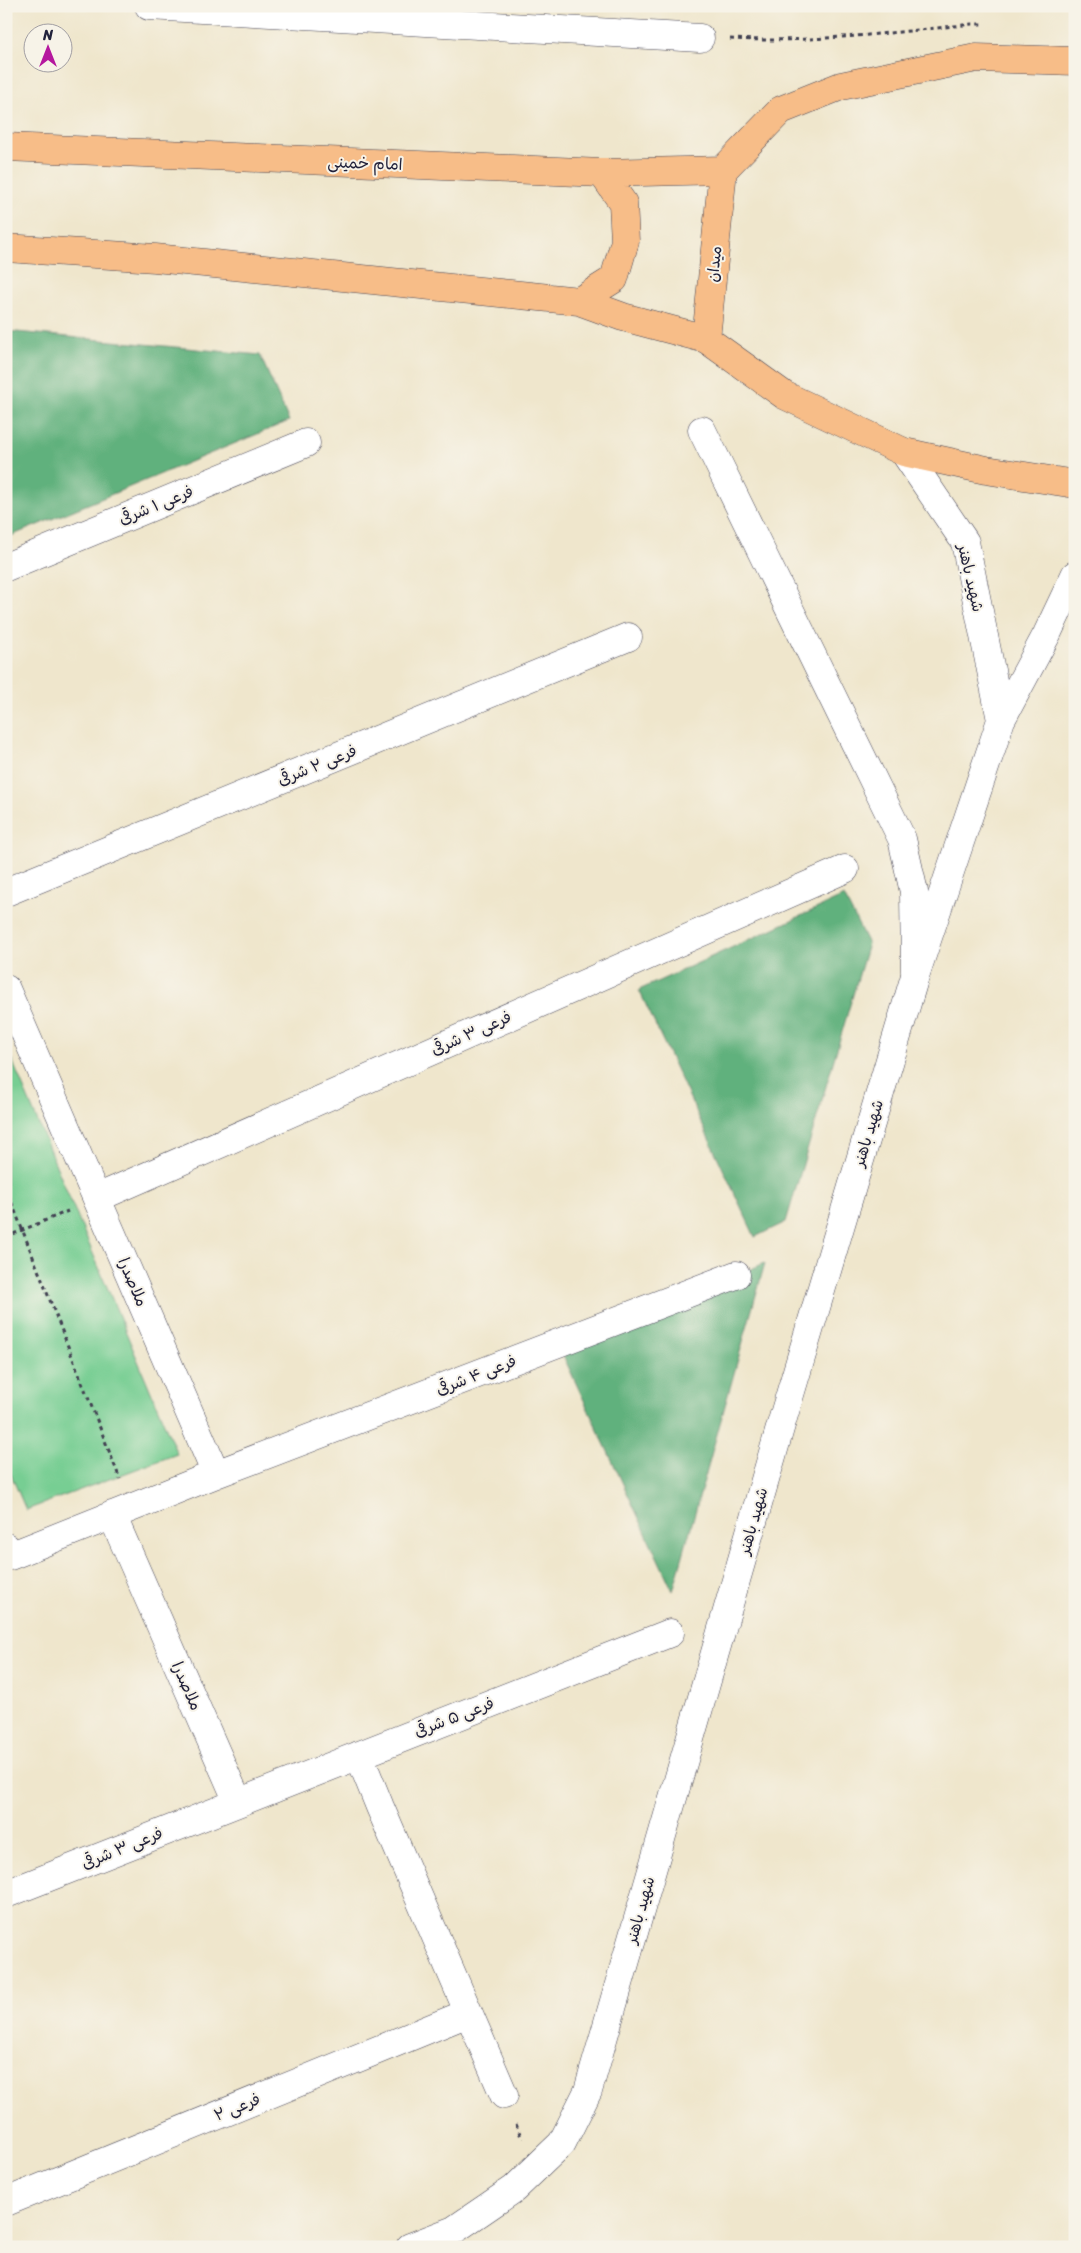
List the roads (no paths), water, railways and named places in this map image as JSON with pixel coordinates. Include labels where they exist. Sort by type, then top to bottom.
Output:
[{"type":"main road","points":[[723,170],[781,110],[841,86],[976,58],[1075,61]]},
{"type":"main road","name":"امام خمینی","points":[[6,147],[602,173],[723,170]]},
{"type":"main road","name":"میدان","points":[[706,339],[723,170]]},
{"type":"main road","points":[[579,301],[614,279],[625,241],[623,204],[602,173]]},
{"type":"main road","points":[[6,248],[155,258],[579,301],[623,317],[706,339],[784,395],[904,452],[986,470],[1075,484]]},
{"type":"street","points":[[149,6],[700,38]]},
{"type":"street","points":[[702,430],[902,839],[914,892],[915,976]]},
{"type":"street","name":"فرعی ۱ شرقی","points":[[6,567],[306,443]]},
{"type":"street","name":"شهید باهنر","points":[[904,452],[964,542],[1001,720]]},
{"type":"street","name":"شهید باهنر","points":[[410,2247],[454,2230],[514,2189],[562,2143],[588,2091],[775,1446],[915,976],[1001,720],[1047,634],[1075,576]]},
{"type":"street","name":"فرعی ۲ شرقی","points":[[6,892],[628,637]]},
{"type":"street","name":"فرعی ۳ شرقی","points":[[97,1198],[845,869]]},
{"type":"street","name":"ملاصدرا","points":[[6,989],[216,1474]]},
{"type":"street","name":"فرعی ۴ شرقی","points":[[216,1474],[736,1275]]},
{"type":"street","points":[[7,1554],[216,1474]]},
{"type":"street","name":"ملاصدرا","points":[[122,1511],[238,1802]]},
{"type":"street","name":"فرعی ۵ شرقی","points":[[238,1802],[670,1633]]},
{"type":"street","points":[[359,1755],[504,2095]]},
{"type":"street","name":"فرعی ۳ شرقی","points":[[6,1894],[238,1802]]},
{"type":"street","name":"فرعی ۲","points":[[6,2202],[468,2013]]}]
